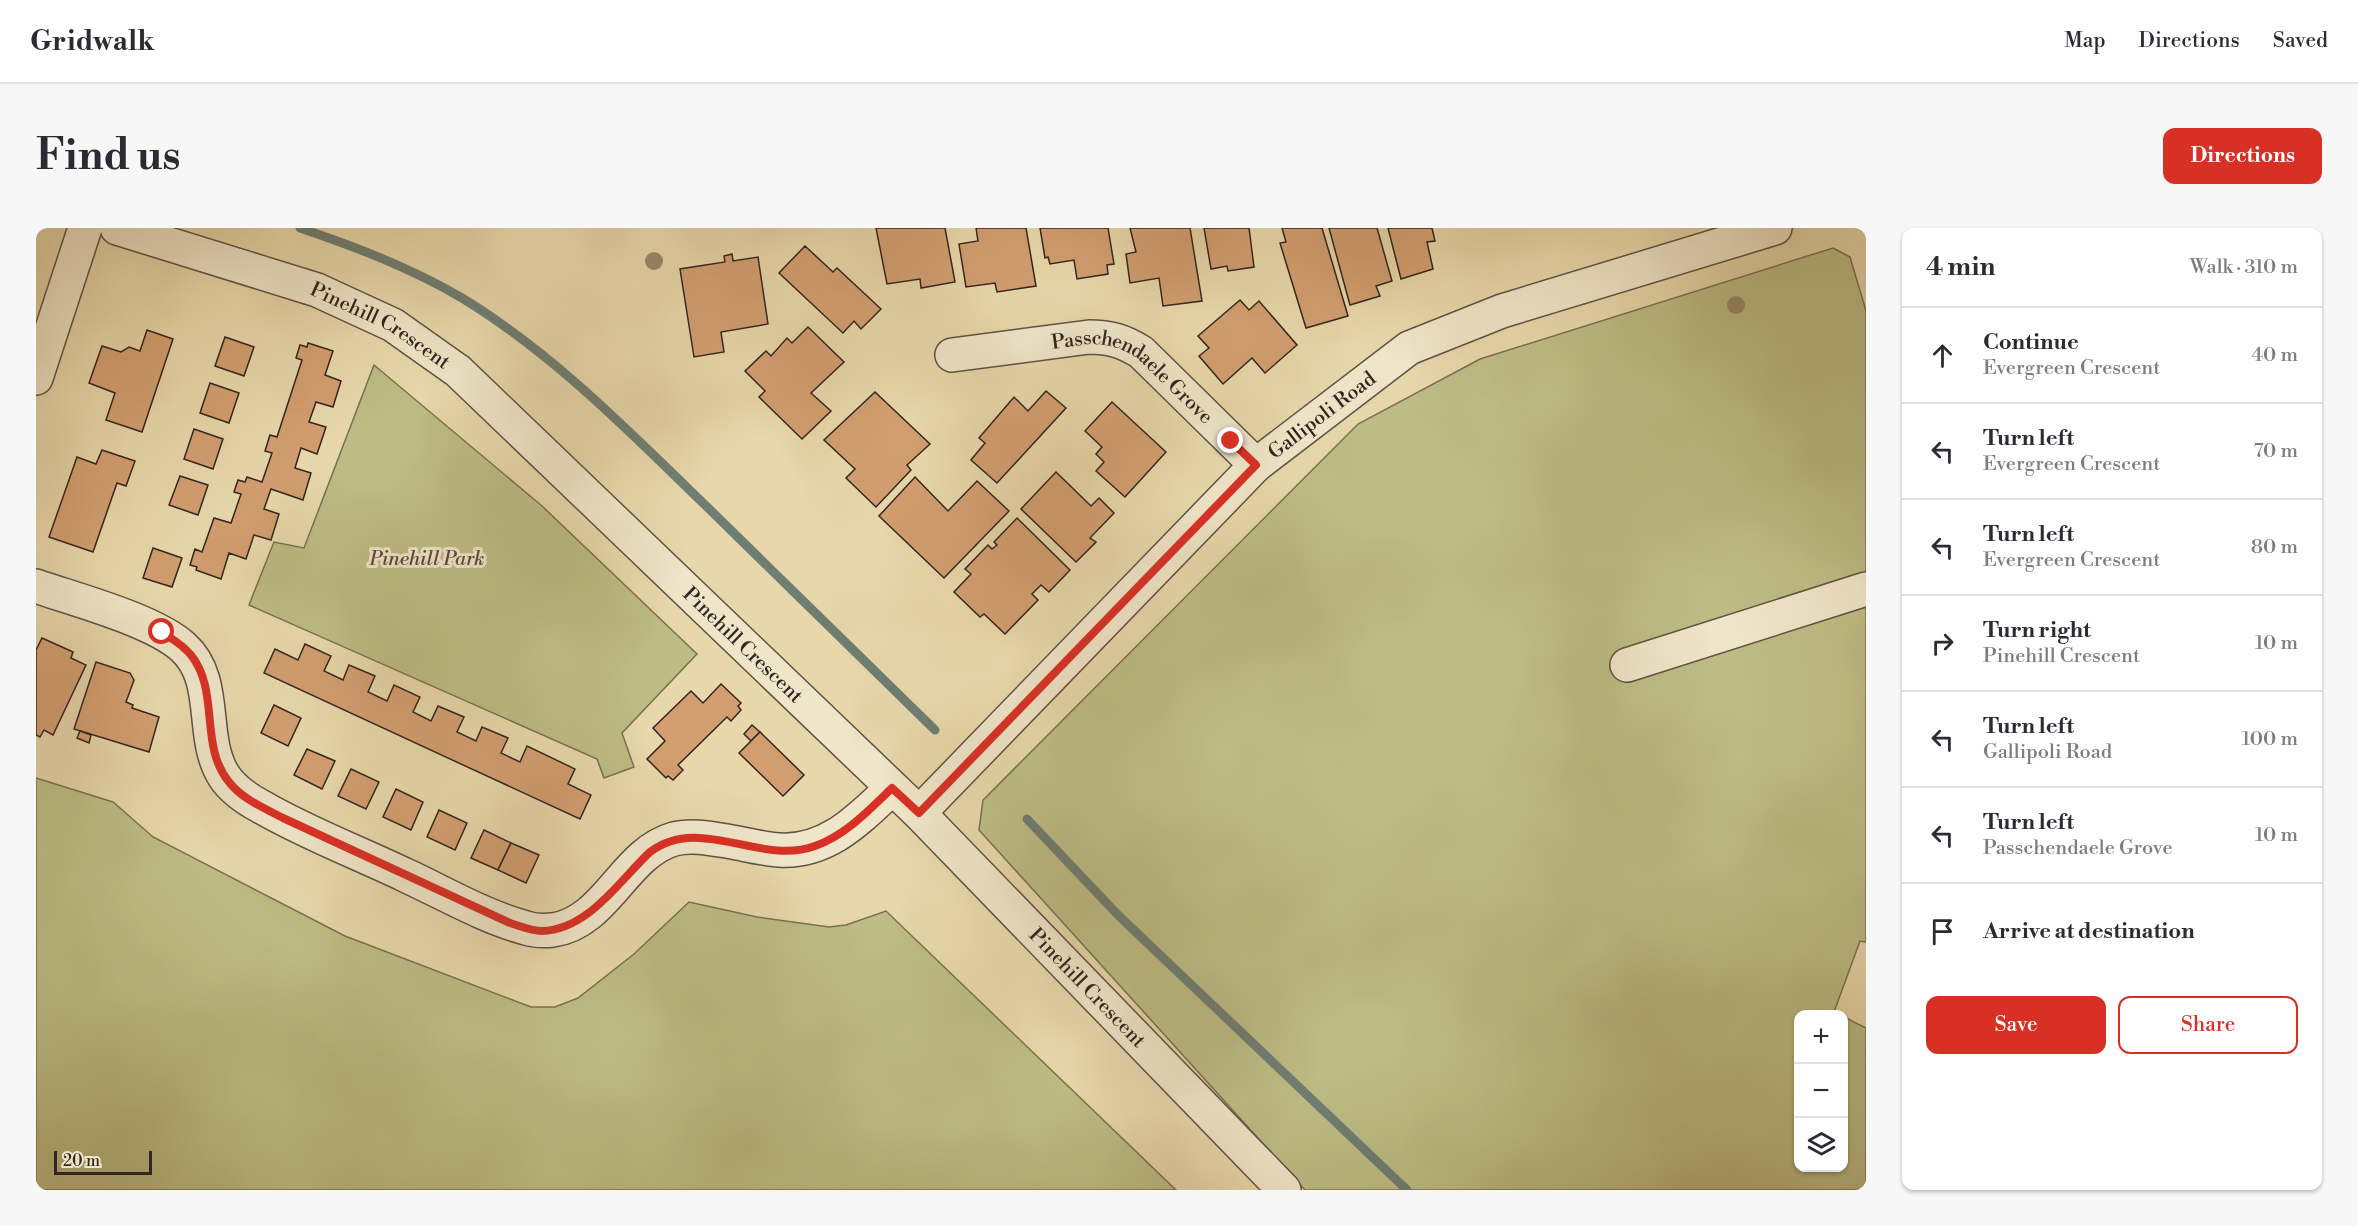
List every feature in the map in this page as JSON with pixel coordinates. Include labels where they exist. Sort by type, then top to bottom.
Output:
[{"type":"street","points":[[36,378],[85,228]]},
{"type":"street","name":"Pinehill Crescent","points":[[117,228],[317,290],[393,325],[458,371],[919,813],[1284,1190]]},
{"type":"street","name":"Gallipoli Road","points":[[919,813],[1256,465],[1409,348],[1502,311],[1775,228]]},
{"type":"street","name":"Passchendaele Grove","points":[[952,355],[1089,337],[1107,337],[1126,343],[1141,352],[1256,465]]},
{"type":"street","points":[[36,586],[149,627],[182,646],[192,656],[202,677],[217,762],[228,781],[249,799],[283,818],[466,903],[528,929],[540,931],[555,929],[578,920],[601,902],[650,852],[671,840],[699,837],[781,850],[813,847],[840,834],[892,788]]},
{"type":"street","points":[[1627,665],[1866,589]]},
{"type":"green space","points":[[1833,248],[1850,257],[1866,311],[1866,942],[1860,941],[1835,1010],[1794,1010],[1794,1172],[1848,1172],[1848,1019],[1866,1028],[1866,1190],[1305,1190],[979,830],[983,800],[1358,424],[1480,359]]},
{"type":"green space","name":"Pinehill Park","points":[[374,365],[542,506],[697,654],[622,733],[634,767],[604,778],[597,759],[249,605],[274,542],[304,548]]},
{"type":"green space","points":[[36,778],[113,802],[153,837],[345,936],[531,1007],[555,1007],[578,998],[634,954],[689,902],[757,917],[829,927],[846,925],[886,911],[1176,1190],[36,1190]]},
{"type":"building","points":[[876,228],[945,228],[955,282],[921,288],[920,279],[887,284]]},
{"type":"building","points":[[976,228],[1026,228],[1036,286],[997,292],[995,283],[966,287],[959,244],[978,241]]},
{"type":"building","points":[[1040,228],[1108,228],[1114,264],[1107,265],[1108,274],[1077,279],[1074,260],[1050,264],[1048,257],[1045,258]]},
{"type":"building","points":[[1130,228],[1190,228],[1202,301],[1163,306],[1159,278],[1130,283],[1126,254],[1136,252]]},
{"type":"building","points":[[1204,228],[1249,228],[1254,267],[1228,271],[1227,266],[1211,269]]},
{"type":"building","points":[[1282,228],[1322,228],[1348,316],[1306,328],[1280,243],[1286,242]]},
{"type":"building","points":[[1329,228],[1377,228],[1392,281],[1376,286],[1380,296],[1350,305]]},
{"type":"building","points":[[1388,228],[1432,228],[1435,241],[1427,242],[1433,269],[1401,279]]},
{"type":"building","points":[[805,246],[833,272],[837,268],[881,309],[861,329],[854,321],[843,333],[779,273]]},
{"type":"building","points":[[732,254],[733,261],[758,257],[768,324],[721,332],[724,352],[694,357],[680,269],[725,262],[724,256]]},
{"type":"building","points":[[1240,300],[1249,310],[1259,301],[1297,345],[1265,373],[1252,358],[1223,384],[1199,356],[1209,348],[1198,336]]},
{"type":"building","points":[[808,327],[844,362],[811,393],[831,411],[802,439],[759,397],[765,391],[745,371],[766,351],[771,356],[787,338],[792,343]]},
{"type":"building","points":[[147,330],[173,339],[142,432],[106,420],[115,393],[89,383],[102,346],[121,352],[129,347],[140,351]]},
{"type":"building","points":[[225,337],[254,347],[244,376],[215,366]]},
{"type":"building","points":[[308,343],[333,351],[325,375],[341,381],[333,407],[316,402],[309,422],[326,427],[317,454],[301,448],[295,468],[311,473],[303,500],[271,489],[264,509],[279,514],[271,540],[254,535],[246,559],[229,553],[221,579],[196,570],[197,567],[190,565],[195,549],[202,552],[214,518],[231,523],[241,494],[234,492],[238,480],[245,482],[247,477],[262,482],[272,453],[265,451],[270,435],[277,437],[302,360],[296,358],[300,345],[307,347]]},
{"type":"building","points":[[210,383],[239,393],[229,423],[200,413]]},
{"type":"building","points":[[1046,391],[1066,408],[997,483],[971,460],[985,443],[979,438],[1014,397],[1028,411]]},
{"type":"building","points":[[875,392],[930,444],[907,465],[911,470],[876,507],[846,478],[855,469],[824,440]]},
{"type":"building","points":[[1112,402],[1166,452],[1125,497],[1096,471],[1104,462],[1096,454],[1102,447],[1085,431]]},
{"type":"building","points":[[194,429],[223,439],[213,469],[184,459]]},
{"type":"building","points":[[102,450],[135,461],[126,486],[117,483],[93,552],[49,537],[77,457],[96,464]]},
{"type":"building","points":[[1056,472],[1091,506],[1099,498],[1114,513],[1090,538],[1096,542],[1076,562],[1021,509]]},
{"type":"building","points":[[180,476],[208,485],[198,515],[169,505]]},
{"type":"building","points":[[915,477],[948,511],[977,481],[1009,511],[944,578],[879,516]]},
{"type":"building","points":[[1017,518],[1070,570],[1049,592],[1041,585],[1032,594],[1038,600],[1005,634],[984,614],[980,617],[954,592],[971,574],[965,569],[988,545],[992,549],[997,545],[994,542]]},
{"type":"building","points":[[153,548],[182,558],[172,587],[143,578]]},
{"type":"building","points":[[42,638],[73,652],[71,658],[86,665],[53,735],[44,730],[40,737],[36,735],[36,650]]},
{"type":"building","points":[[305,644],[331,656],[324,671],[343,680],[349,665],[375,676],[368,692],[387,701],[394,685],[420,697],[413,712],[431,721],[438,706],[464,717],[457,732],[476,741],[482,727],[508,738],[501,753],[520,762],[527,746],[575,769],[568,784],[591,795],[580,819],[264,673],[275,649],[298,660]]},
{"type":"building","points":[[96,662],[130,673],[134,680],[126,702],[133,705],[132,708],[159,717],[149,752],[74,729]]},
{"type":"building","points":[[721,684],[741,703],[738,706],[741,710],[731,721],[727,717],[678,765],[683,770],[673,780],[668,776],[666,778],[647,759],[665,741],[653,728],[691,691],[703,703]]},
{"type":"building","points":[[274,705],[301,718],[288,746],[261,733]]},
{"type":"building","points":[[752,725],[760,732],[751,741],[744,734]]},
{"type":"building","points":[[80,731],[91,735],[89,743],[77,738]]},
{"type":"building","points":[[760,732],[804,775],[783,796],[739,753]]},
{"type":"building","points":[[307,749],[335,761],[322,789],[294,775]]},
{"type":"building","points":[[351,769],[379,782],[366,809],[338,796]]},
{"type":"building","points":[[396,789],[423,802],[411,830],[383,817]]},
{"type":"building","points":[[439,810],[467,823],[455,850],[427,837]]},
{"type":"building","points":[[484,830],[511,843],[498,870],[471,858]]},
{"type":"building","points":[[511,843],[539,855],[526,883],[498,870]]},
{"type":"waterway","points":[[300,228],[423,277],[462,298],[526,342],[587,393],[645,447],[935,730]]},
{"type":"waterway","points":[[1027,819],[1118,915],[1407,1190]]},
{"type":"route","points":[[162,632],[182,646],[198,666],[205,691],[212,744],[217,762],[222,774],[235,790],[283,818],[510,923],[540,931],[555,929],[568,926],[590,912],[650,852],[671,840],[682,837],[699,837],[781,850],[813,847],[840,834],[892,788],[919,813],[1256,465],[1231,441]]}]
